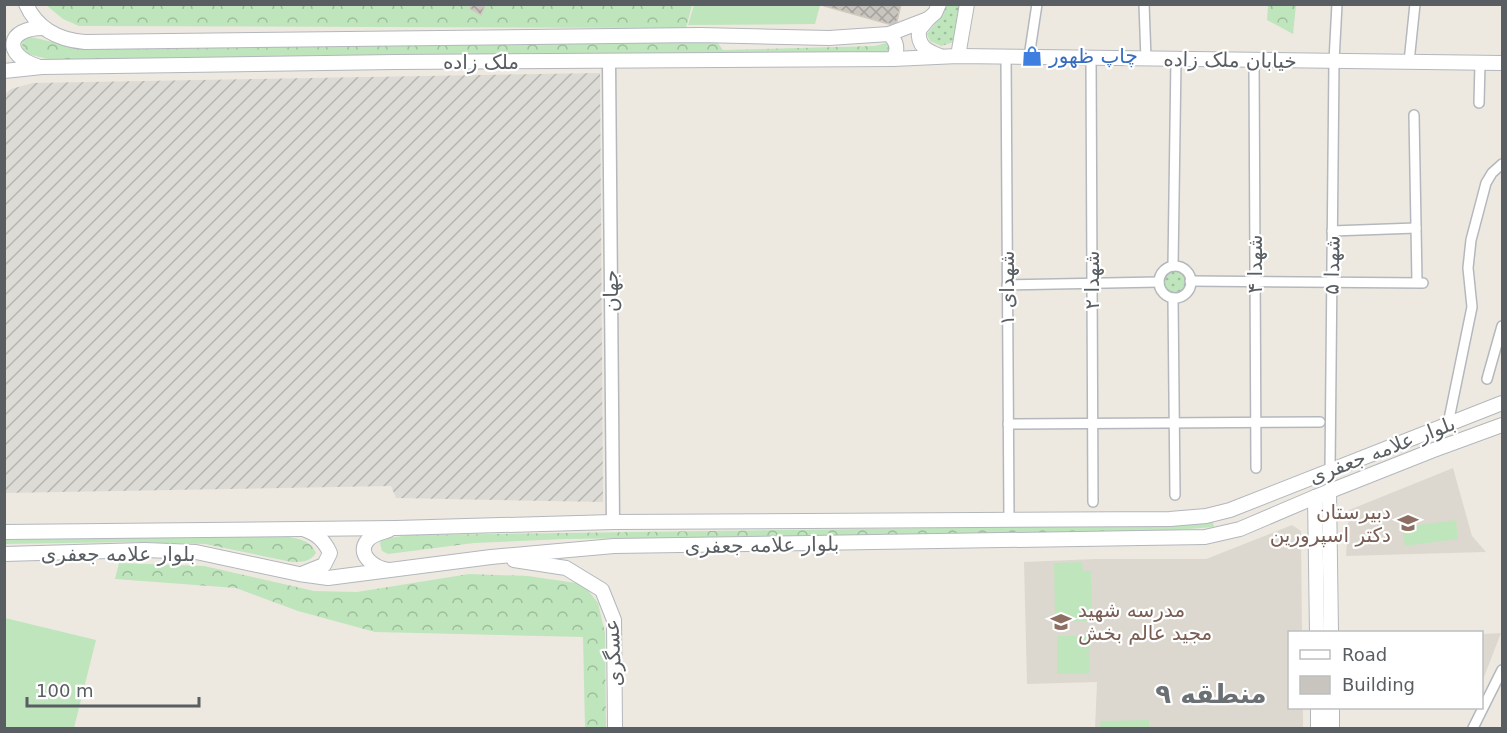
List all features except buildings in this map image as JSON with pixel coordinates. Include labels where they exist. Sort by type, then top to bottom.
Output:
[{"type":"main road","points":[[26,4],[30,13],[43,28]]},
{"type":"main road","points":[[939,4],[919,30],[920,43],[926,50],[941,56]]},
{"type":"main road","points":[[958,56],[967,4]]},
{"type":"main road","name":"ملک زاده","points":[[43,28],[56,36],[86,42],[700,35],[829,38],[889,34],[928,19]]},
{"type":"main road","points":[[42,67],[25,62],[17,55],[13,45],[15,37],[21,31],[43,28]]},
{"type":"main road","points":[[889,34],[895,40],[897,48],[893,59]]},
{"type":"main road","name":"ملک زاده","points":[[4,71],[42,67],[893,59],[958,56]]},
{"type":"main road","name":"خیابان ملک زاده","points":[[958,56],[1503,63]]},
{"type":"main road","name":"بلوار علامه جعفری","points":[[4,532],[396,528],[613,522],[1170,519],[1206,516],[1247,504],[1503,403]]},
{"type":"main road","name":"بلوار علامه جعفری","points":[[4,554],[145,550],[196,552],[298,574],[328,578],[491,557],[614,546],[1205,537],[1240,529],[1322,494],[1503,425]]},
{"type":"main road","points":[[1317,631],[1322,494]]},
{"type":"main road","points":[[1322,494],[1331,631]]},
{"type":"main road","points":[[298,574],[324,565],[330,553],[325,542],[315,534],[300,528]]},
{"type":"main road","points":[[393,570],[381,569],[370,562],[364,554],[364,548],[367,540],[374,535],[396,528]]},
{"type":"main road","name":"عسگری","points":[[491,557],[566,568],[602,590],[615,620],[615,729]]},
{"type":"main road","points":[[1318,709],[1318,729]]},
{"type":"main road","points":[[1332,709],[1332,729]]},
{"type":"street","points":[[1029,57],[1037,4]]},
{"type":"street","points":[[1144,4],[1146,58]]},
{"type":"street","name":"شهدا ۵","points":[[1330,470],[1334,61],[1337,4]]},
{"type":"street","points":[[1409,62],[1415,4]]},
{"type":"street","name":"شهدای ۱","points":[[1006,57],[1008,519]]},
{"type":"street","name":"شهدا ۲","points":[[1091,58],[1093,502]]},
{"type":"street","points":[[1173,266],[1176,59]]},
{"type":"street","name":"شهدا ۴","points":[[1254,60],[1256,468]]},
{"type":"street","name":"جهان","points":[[609,61],[613,522]]},
{"type":"street","points":[[1479,103],[1480,63]]},
{"type":"street","points":[[1190,281],[1420,283],[1416,228],[1414,115]]},
{"type":"street","points":[[1448,424],[1472,307],[1468,268],[1470,240],[1486,183],[1492,173],[1503,164]]},
{"type":"street","points":[[1332,231],[1416,228]]},
{"type":"street","points":[[1173,266],[1183,268],[1190,281],[1190,286],[1184,295],[1173,298],[1164,294],[1159,282],[1163,270],[1173,266]]},
{"type":"street","points":[[1007,285],[1159,282]]},
{"type":"street","points":[[1173,298],[1175,495]]},
{"type":"street","points":[[1487,379],[1503,326]]},
{"type":"street","points":[[1008,424],[1320,422]]},
{"type":"street","points":[[1473,729],[1503,670]]},
{"type":"shaded area","points":[[600,73],[603,502],[396,498],[391,486],[5,493],[5,94],[11,89],[33,83]]},
{"type":"shaded area","name":"دبیرستان دکتر اسپرورین","points":[[1453,468],[1472,536],[1486,552],[1346,556],[1349,510]]},
{"type":"shaded area","points":[[1292,525],[1301,531],[1302,631],[1288,631],[1288,709],[1303,709],[1303,728],[1095,728],[1097,682],[1027,684],[1024,562],[1095,559],[1206,559]]},
{"type":"shaded area","points":[[1501,633],[1484,677],[1483,677],[1483,634]]},
{"type":"green space","points":[[694,4],[820,5],[815,24],[688,25]]},
{"type":"green space","points":[[46,5],[692,5],[686,28],[79,26],[63,19]]},
{"type":"green space","points":[[945,5],[961,5],[954,42],[941,46],[930,41],[927,34],[941,16]]},
{"type":"green space","points":[[1268,5],[1296,5],[1293,34],[1267,20]]},
{"type":"green space","points":[[31,37],[78,48],[717,42],[723,50],[875,46],[890,42],[891,54],[604,53],[320,59],[51,60],[28,54],[23,50],[22,43],[25,38]]},
{"type":"green space","points":[[1174,268],[1184,272],[1188,282],[1184,292],[1174,296],[1164,292],[1160,282],[1164,272]]},
{"type":"green space","points":[[1456,520],[1458,539],[1405,546],[1402,527]]},
{"type":"green space","points":[[1213,522],[1214,527],[1163,531],[565,539],[474,543],[388,554],[382,551],[380,543],[382,539],[409,535],[1167,525]]},
{"type":"green space","points":[[284,536],[307,542],[316,553],[308,560],[292,562],[205,544],[131,542],[5,544],[4,537]]},
{"type":"green space","points":[[1082,562],[1083,571],[1091,571],[1092,621],[1055,622],[1054,563]]},
{"type":"green space","points":[[119,563],[204,566],[314,591],[357,592],[469,574],[528,576],[583,584],[598,603],[605,633],[606,728],[585,728],[583,637],[375,632],[298,611],[236,588],[115,579]]},
{"type":"green space","points":[[5,618],[96,640],[74,728],[5,728]]},
{"type":"green space","points":[[1057,636],[1090,636],[1090,654],[1084,654],[1090,655],[1089,674],[1057,674]]},
{"type":"green space","points":[[1149,720],[1149,728],[1101,728],[1100,721]]},
{"type":"place","name":"چاپ ظهور","points":[[1032,56]]},
{"type":"place","name":"دبیرستان دکتر اسپرورین","points":[[1408,523]]},
{"type":"place","name":"مدرسه شهید مجید عالم بخش","points":[[1061,622]]},
{"type":"district","name":"منطقه ۹","points":[[1211,694]]}]
